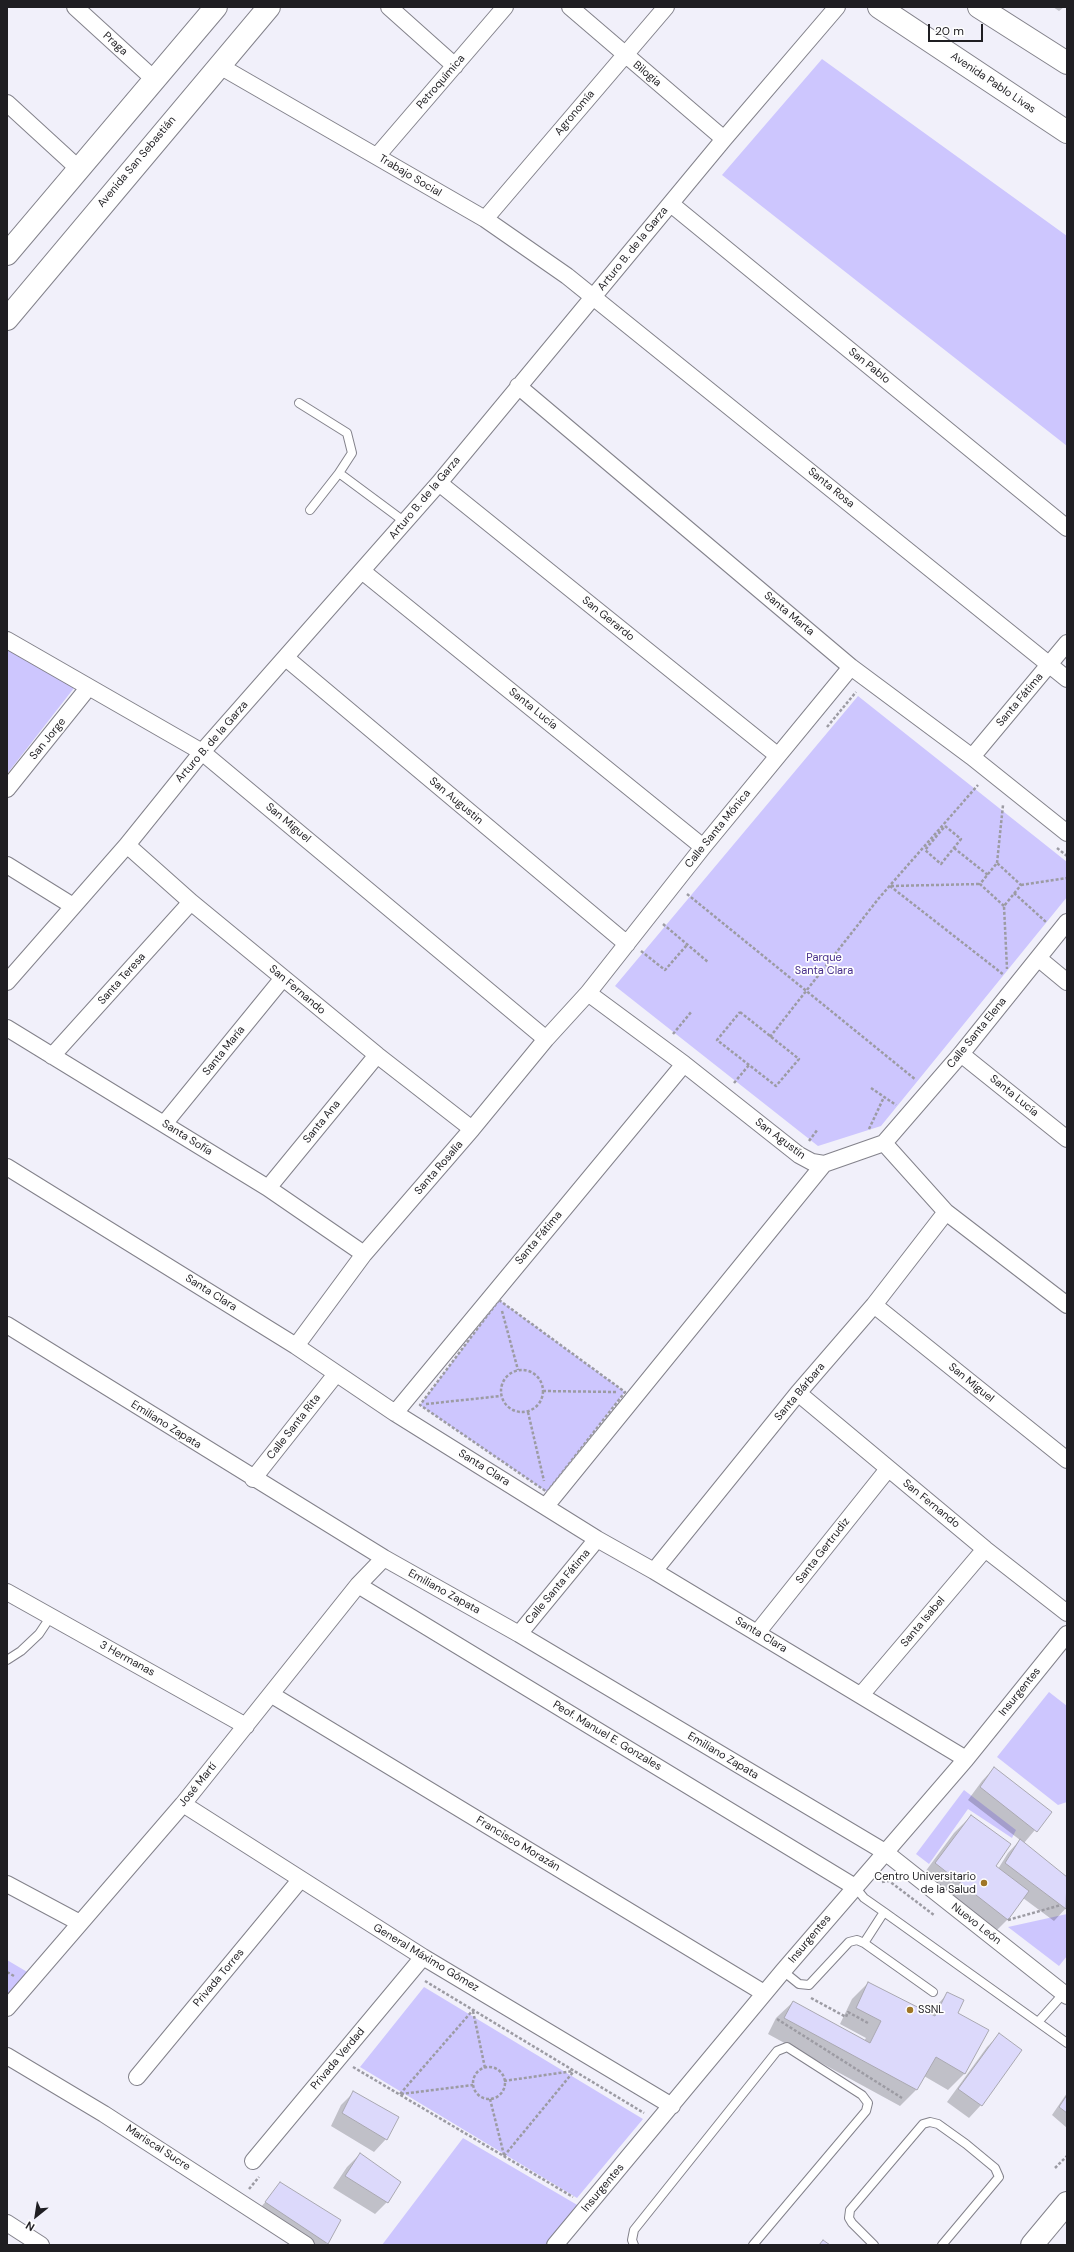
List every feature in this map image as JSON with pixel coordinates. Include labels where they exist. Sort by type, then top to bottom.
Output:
[{"type":"main road","points":[[7,254],[216,7]]},
{"type":"main road","name":"Avenida San Sebastián","points":[[7,319],[218,65],[269,7]]},
{"type":"main road","name":"Avenida Pablo Livas","points":[[878,7],[1067,132]]},
{"type":"main road","points":[[979,7],[1067,63]]},
{"type":"main road","points":[[1032,2245],[1067,2203]]},
{"type":"street","name":"Praga","points":[[74,7],[155,80]]},
{"type":"street","points":[[390,7],[455,66]]},
{"type":"street","name":"Petroquímica","points":[[377,156],[505,7]]},
{"type":"street","name":"Bilogia","points":[[570,7],[624,55],[724,139]]},
{"type":"street","name":"Agronomía","points":[[485,219],[666,7]]},
{"type":"street","name":"Arturo B. de la Garza","points":[[7,982],[127,845],[202,752],[438,484],[724,139],[837,7]]},
{"type":"street","name":"Trabajo Social","points":[[218,65],[485,219],[594,297]]},
{"type":"street","points":[[7,103],[79,169]]},
{"type":"street","name":"San Pablo","points":[[671,204],[1067,528]]},
{"type":"street","name":"Santa Rosa","points":[[594,297],[1067,679]]},
{"type":"street","name":"Santa Marta","points":[[518,386],[851,667],[972,757],[1067,833]]},
{"type":"street","name":"San Gerardo","points":[[438,484],[777,755]]},
{"type":"street","name":"Santa Lucía","points":[[362,571],[703,847]]},
{"type":"street","name":"San Miguel","points":[[7,640],[88,688],[202,752],[546,1039]]},
{"type":"street","name":"Santa Fátima","points":[[972,757],[1050,665],[1067,642]]},
{"type":"street","name":"San Augustin","points":[[286,658],[634,950]]},
{"type":"street","name":"Calle Santa Mónica","points":[[588,993],[634,950],[703,847],[777,755],[851,667]]},
{"type":"street","name":"San Jorge","points":[[7,789],[88,688]]},
{"type":"street","name":"San Fernando","points":[[127,845],[192,902],[283,978],[377,1055],[472,1129]]},
{"type":"street","points":[[7,865],[73,906]]},
{"type":"street","name":"Santa Teresa","points":[[52,1056],[192,902]]},
{"type":"street","name":"Calle Santa Elena","points":[[884,1143],[961,1054],[1067,922]]},
{"type":"street","points":[[1038,958],[1067,982]]},
{"type":"street","name":"Santa María","points":[[164,1124],[283,978]]},
{"type":"street","name":"Santa Rosalía","points":[[296,1346],[364,1254],[472,1129],[546,1039],[588,993]]},
{"type":"street","name":"San Agustín","points":[[588,993],[684,1064],[799,1155],[812,1162],[824,1164]]},
{"type":"street","name":"Santa Sofía","points":[[7,1028],[268,1188],[364,1254]]},
{"type":"street","name":"Santa Lucía","points":[[961,1054],[1067,1139]]},
{"type":"street","name":"Santa Ana","points":[[268,1188],[377,1055]]},
{"type":"street","name":"Santa Fátima","points":[[395,1413],[684,1064]]},
{"type":"street","points":[[546,1499],[824,1164],[884,1143],[946,1212],[1067,1305]]},
{"type":"street","name":"Santa Clara","points":[[7,1167],[296,1346],[395,1413],[546,1499],[598,1539],[654,1571],[966,1759]]},
{"type":"street","name":"Santa Bárbara","points":[[654,1571],[798,1393],[874,1305],[946,1212]]},
{"type":"street","name":"San Miguel","points":[[874,1305],[1067,1460]]},
{"type":"street","name":"Emiliano Zapata","points":[[7,1325],[253,1479],[384,1558],[519,1634],[885,1852]]},
{"type":"street","name":"Calle Santa Rita","points":[[253,1479],[336,1374]]},
{"type":"street","name":"San Fernando","points":[[798,1393],[985,1548],[1067,1613]]},
{"type":"street","name":"Santa Gertrudiz","points":[[757,1633],[888,1468]]},
{"type":"street","name":"Calle Santa Fátima","points":[[519,1634],[598,1539]]},
{"type":"street","name":"Santa Isabel","points":[[861,1695],[985,1548]]},
{"type":"street","name":"José Martí","points":[[7,2008],[183,1804],[272,1695],[358,1585],[384,1558]]},
{"type":"street","name":"Peof. Manuel E. Gonzales","points":[[358,1585],[859,1892]]},
{"type":"street","name":"3 Hermanas","points":[[7,1592],[246,1726]]},
{"type":"street","name":"Insurgentes","points":[[555,2245],[672,2106],[764,1993],[788,1976],[859,1892],[885,1852],[966,1759],[1067,1634]]},
{"type":"street","name":"Francisco Morazán","points":[[272,1695],[764,1993]]},
{"type":"street","name":"General Máximo Gómez","points":[[183,1804],[423,1957],[672,2106]]},
{"type":"street","name":"Nuevo León","points":[[885,1852],[1065,1994]]},
{"type":"street","name":"Privada Torres","points":[[137,2077],[300,1880]]},
{"type":"street","points":[[7,1884],[80,1923]]},
{"type":"street","name":"Privada Verdad","points":[[258,2167],[423,1957]]},
{"type":"street","name":"Mariscal Sucre","points":[[7,2056],[104,2114],[306,2245]]},
{"type":"street","points":[[7,2223],[41,2245]]},
{"type":"lane","points":[[299,403],[347,433],[352,453],[339,473],[310,510]]},
{"type":"lane","points":[[339,473],[405,522]]},
{"type":"lane","points":[[7,1660],[21,1651],[39,1634],[51,1616]]},
{"type":"lane","points":[[859,1892],[884,1912],[1067,2043]]},
{"type":"lane","points":[[864,1943],[884,1912]]},
{"type":"lane","points":[[788,1976],[804,1986],[809,1985],[848,1942],[857,1940],[864,1943],[933,1992]]},
{"type":"lane","points":[[1038,2022],[1065,1994]]},
{"type":"lane","points":[[634,2245],[632,2240],[634,2230],[777,2051],[786,2047],[862,2095],[868,2103],[866,2111],[753,2245]]},
{"type":"lane","points":[[874,2245],[852,2223],[849,2218],[850,2210],[923,2124],[930,2122],[938,2124],[966,2144],[995,2168],[999,2177],[942,2245]]},
{"type":"path","points":[[823,731],[858,689]]},
{"type":"path","points":[[972,780],[983,789]]},
{"type":"path","points":[[770,1037],[890,886],[978,785]]},
{"type":"path","points":[[998,801],[1009,810]]},
{"type":"path","points":[[980,884],[998,863],[1003,805]]},
{"type":"path","points":[[945,826],[961,839],[954,848],[941,864],[924,850],[945,826]]},
{"type":"path","points":[[1055,847],[1067,856]]},
{"type":"path","points":[[954,848],[988,875]]},
{"type":"path","points":[[998,863],[1021,884]]},
{"type":"path","points":[[890,886],[1007,977],[1004,906],[1021,884],[1067,878]]},
{"type":"path","points":[[890,886],[980,884],[1004,906]]},
{"type":"path","points":[[682,899],[692,888]]},
{"type":"path","points":[[1014,893],[1050,925]]},
{"type":"path","points":[[686,894],[921,1084]]},
{"type":"path","points":[[657,928],[666,917]]},
{"type":"path","points":[[662,923],[708,962]]},
{"type":"path","points":[[644,944],[634,950],[665,970],[687,945]]},
{"type":"path","points":[[666,1032],[672,1036],[692,1012]]},
{"type":"path","points":[[740,1012],[799,1059],[776,1086],[749,1065],[717,1040],[740,1012]]},
{"type":"path","points":[[727,1080],[733,1085],[749,1065]]},
{"type":"path","points":[[871,1088],[901,1109]]},
{"type":"path","points":[[866,1136],[884,1097]]},
{"type":"path","points":[[812,1147],[807,1143],[818,1129]]},
{"type":"path","points":[[499,1300],[625,1392]]},
{"type":"path","points":[[420,1405],[499,1300]]},
{"type":"path","points":[[499,1300],[518,1370]]},
{"type":"path","points":[[518,1370],[524,1370],[535,1374],[542,1385],[543,1391],[539,1404],[528,1412],[514,1411],[508,1408],[500,1396],[500,1389],[506,1376],[518,1370]]},
{"type":"path","points":[[543,1391],[625,1392]]},
{"type":"path","points":[[546,1499],[625,1392]]},
{"type":"path","points":[[420,1405],[500,1396]]},
{"type":"path","points":[[420,1405],[546,1499]]},
{"type":"path","points":[[528,1412],[546,1499]]},
{"type":"path","points":[[859,1892],[879,1882],[889,1881],[940,1919]]},
{"type":"path","points":[[1008,1920],[1061,1905]]},
{"type":"path","points":[[788,1976],[790,1987],[846,2017],[848,2012],[868,2023]]},
{"type":"path","points":[[423,1980],[645,2114]]},
{"type":"path","points":[[473,2010],[486,2068]]},
{"type":"path","points":[[400,2094],[473,2010]]},
{"type":"path","points":[[777,2020],[902,2098]]},
{"type":"path","points":[[346,2071],[351,2065],[575,2198]]},
{"type":"path","points":[[486,2068],[500,2072],[504,2081],[504,2086],[499,2095],[490,2099],[480,2097],[473,2085],[474,2076],[486,2068]]},
{"type":"path","points":[[504,2081],[574,2071]]},
{"type":"path","points":[[504,2156],[574,2071]]},
{"type":"path","points":[[400,2094],[473,2085]]},
{"type":"path","points":[[490,2099],[504,2156]]},
{"type":"path","points":[[1055,2168],[1067,2156]]},
{"type":"path","points":[[248,2190],[258,2167]]},
{"type":"green space","points":[[822,59],[1067,236],[1067,446],[722,175]]},
{"type":"green space","points":[[7,646],[74,688],[7,774]]},
{"type":"green space","name":"Parque Santa Clara","points":[[858,696],[1067,862],[1067,897],[881,1126],[818,1146],[615,986]]},
{"type":"green space","points":[[499,1300],[625,1392],[547,1492],[420,1405]]},
{"type":"green space","points":[[1049,1692],[1067,1706],[1067,1802],[1058,1805],[997,1757]]},
{"type":"green space","points":[[964,1790],[1016,1830],[1012,1838],[968,1809],[929,1864],[916,1854]]},
{"type":"green space","points":[[1067,1914],[1067,1956],[1059,1966],[1008,1927]]},
{"type":"green space","points":[[7,1960],[29,1973],[7,2000]]},
{"type":"green space","points":[[424,1987],[643,2119],[577,2198],[360,2067]]},
{"type":"green space","points":[[463,2138],[579,2206],[546,2245],[382,2245]]},
{"type":"building","points":[[994,1767],[1052,1812],[1037,1832],[980,1787]]},
{"type":"building","points":[[971,1815],[1011,1844],[996,1866],[1029,1891],[1008,1920],[935,1863]]},
{"type":"building","points":[[1020,1839],[1067,1877],[1066,1909],[1005,1863]]},
{"type":"building","points":[[868,1982],[935,2016],[947,1992],[964,2000],[958,2013],[989,2030],[965,2074],[936,2057],[917,2090],[784,2018],[793,2001],[870,2043],[881,2021],[856,2008]]},
{"type":"building","points":[[999,2033],[1022,2050],[982,2106],[958,2089]]},
{"type":"building","points":[[353,2091],[399,2117],[387,2140],[342,2113]]},
{"type":"building","points":[[1067,2095],[1067,2113],[1059,2107]]},
{"type":"building","points":[[360,2153],[401,2182],[388,2203],[345,2176]]},
{"type":"building","points":[[280,2182],[341,2220],[328,2244],[265,2202]]},
{"type":"building","points":[[823,2240],[830,2245],[819,2245]]},
{"type":"place","name":"Centro Universitario de la Salud","points":[[984,1883]]},
{"type":"place","name":"SSNL","points":[[910,2010]]}]
